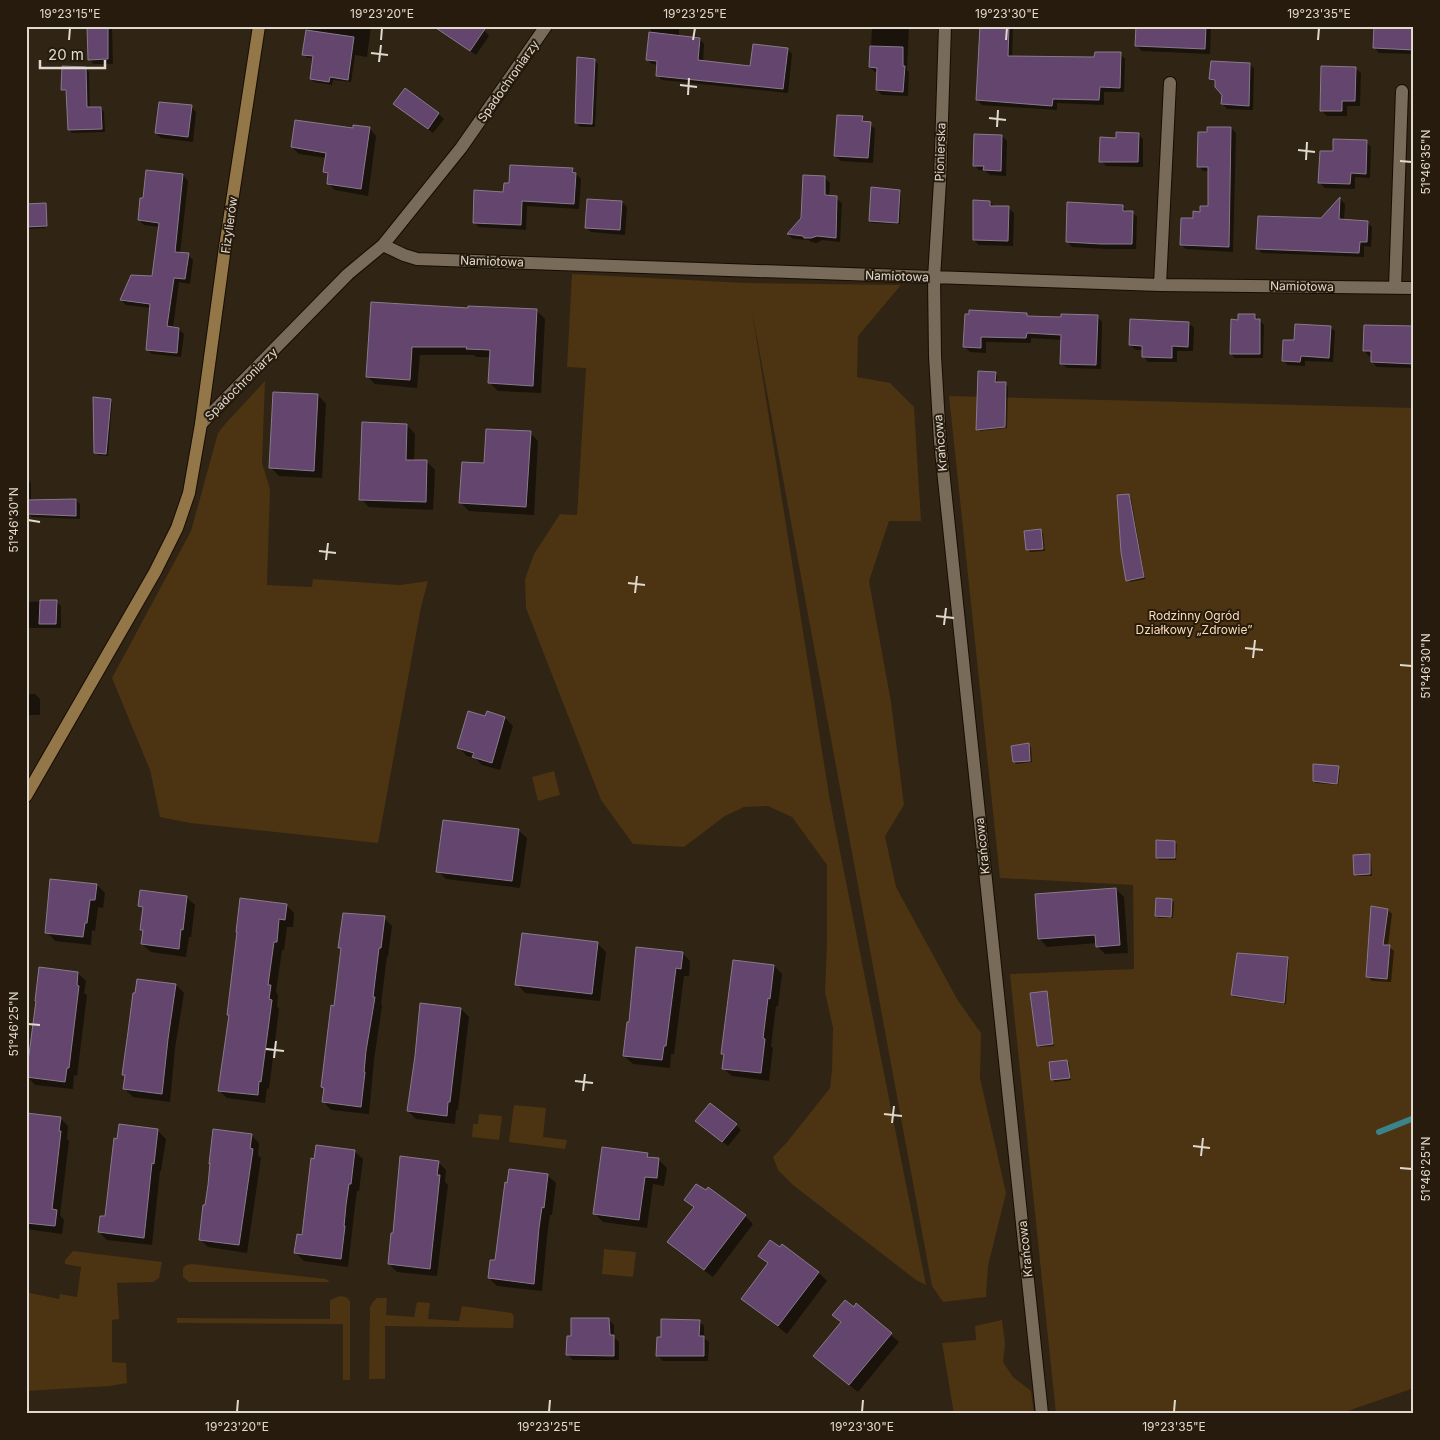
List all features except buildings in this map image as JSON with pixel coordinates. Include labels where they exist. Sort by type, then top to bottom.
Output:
[{"type":"street","name":"Fizylierów","points":[[201,424],[259,26]]},
{"type":"street","name":"Spadochroniarzy","points":[[26,796],[170,543],[189,493],[201,424],[348,274],[383,245],[461,148],[546,26]]},
{"type":"street","name":"Pionierska","points":[[934,278],[940,181],[945,26]]},
{"type":"street","points":[[1160,285],[1170,83]]},
{"type":"street","points":[[1394,288],[1402,91]]},
{"type":"street","name":"Namiotowa","points":[[383,245],[404,255],[418,258],[1160,285],[1414,288]]},
{"type":"street","name":"Krańcowa","points":[[934,278],[935,356],[940,441],[1042,1414]]},
{"type":"green space","points":[[572,274],[747,283],[901,285],[858,336],[857,377],[890,383],[914,407],[921,521],[889,521],[869,581],[891,702],[904,805],[885,836],[896,887],[957,999],[981,1033],[980,1078],[1006,1193],[988,1266],[986,1297],[943,1302],[932,1286],[752,311],[830,801],[926,1285],[916,1280],[793,1185],[778,1170],[773,1157],[830,1088],[833,1028],[825,992],[827,865],[792,817],[768,806],[744,807],[725,816],[684,847],[633,844],[601,800],[526,608],[525,579],[534,554],[560,514],[577,515],[586,368],[567,367]]},
{"type":"green space","points":[[265,381],[262,463],[270,489],[267,585],[312,587],[313,579],[400,585],[428,581],[421,607],[378,843],[190,823],[160,817],[150,770],[112,678],[191,531],[218,433]]},
{"type":"green space","name":"Rodzinny Ogród Działkowy „Zdrowie”","points":[[949,396],[1414,408],[1414,1388],[1339,1414],[1056,1414],[1010,974],[1134,969],[1133,885],[1000,878]]},
{"type":"green space","points":[[554,771],[560,795],[538,801],[532,777]]},
{"type":"green space","points":[[514,1105],[546,1108],[543,1137],[567,1140],[565,1149],[509,1142]]},
{"type":"green space","points":[[479,1114],[502,1116],[499,1140],[472,1137],[473,1124],[478,1124]]},
{"type":"green space","points":[[604,1249],[636,1252],[633,1277],[602,1274]]},
{"type":"green space","points":[[73,1251],[162,1262],[159,1278],[153,1282],[117,1283],[119,1319],[112,1320],[112,1362],[126,1363],[127,1383],[110,1386],[26,1391],[26,1290],[30,1293],[59,1299],[60,1294],[77,1297],[81,1267],[65,1264],[65,1260]]},
{"type":"green space","points":[[192,1264],[326,1279],[330,1282],[189,1282],[183,1277],[183,1268],[186,1265]]},
{"type":"green space","points":[[26,1272],[28,1272],[26,1290]]},
{"type":"green space","points":[[340,1296],[346,1297],[350,1301],[350,1380],[343,1380],[343,1324],[177,1323],[177,1318],[330,1319],[330,1300]]},
{"type":"green space","points":[[377,1298],[387,1298],[386,1315],[414,1317],[417,1302],[430,1303],[428,1319],[459,1321],[462,1306],[512,1313],[514,1317],[513,1328],[385,1326],[385,1379],[369,1379],[370,1307]]},
{"type":"green space","points":[[1002,1320],[1005,1344],[1003,1362],[1013,1377],[1031,1391],[1034,1414],[954,1414],[942,1343],[976,1340],[975,1326]]},
{"type":"waterway","points":[[1379,1132],[1414,1118]]}]
